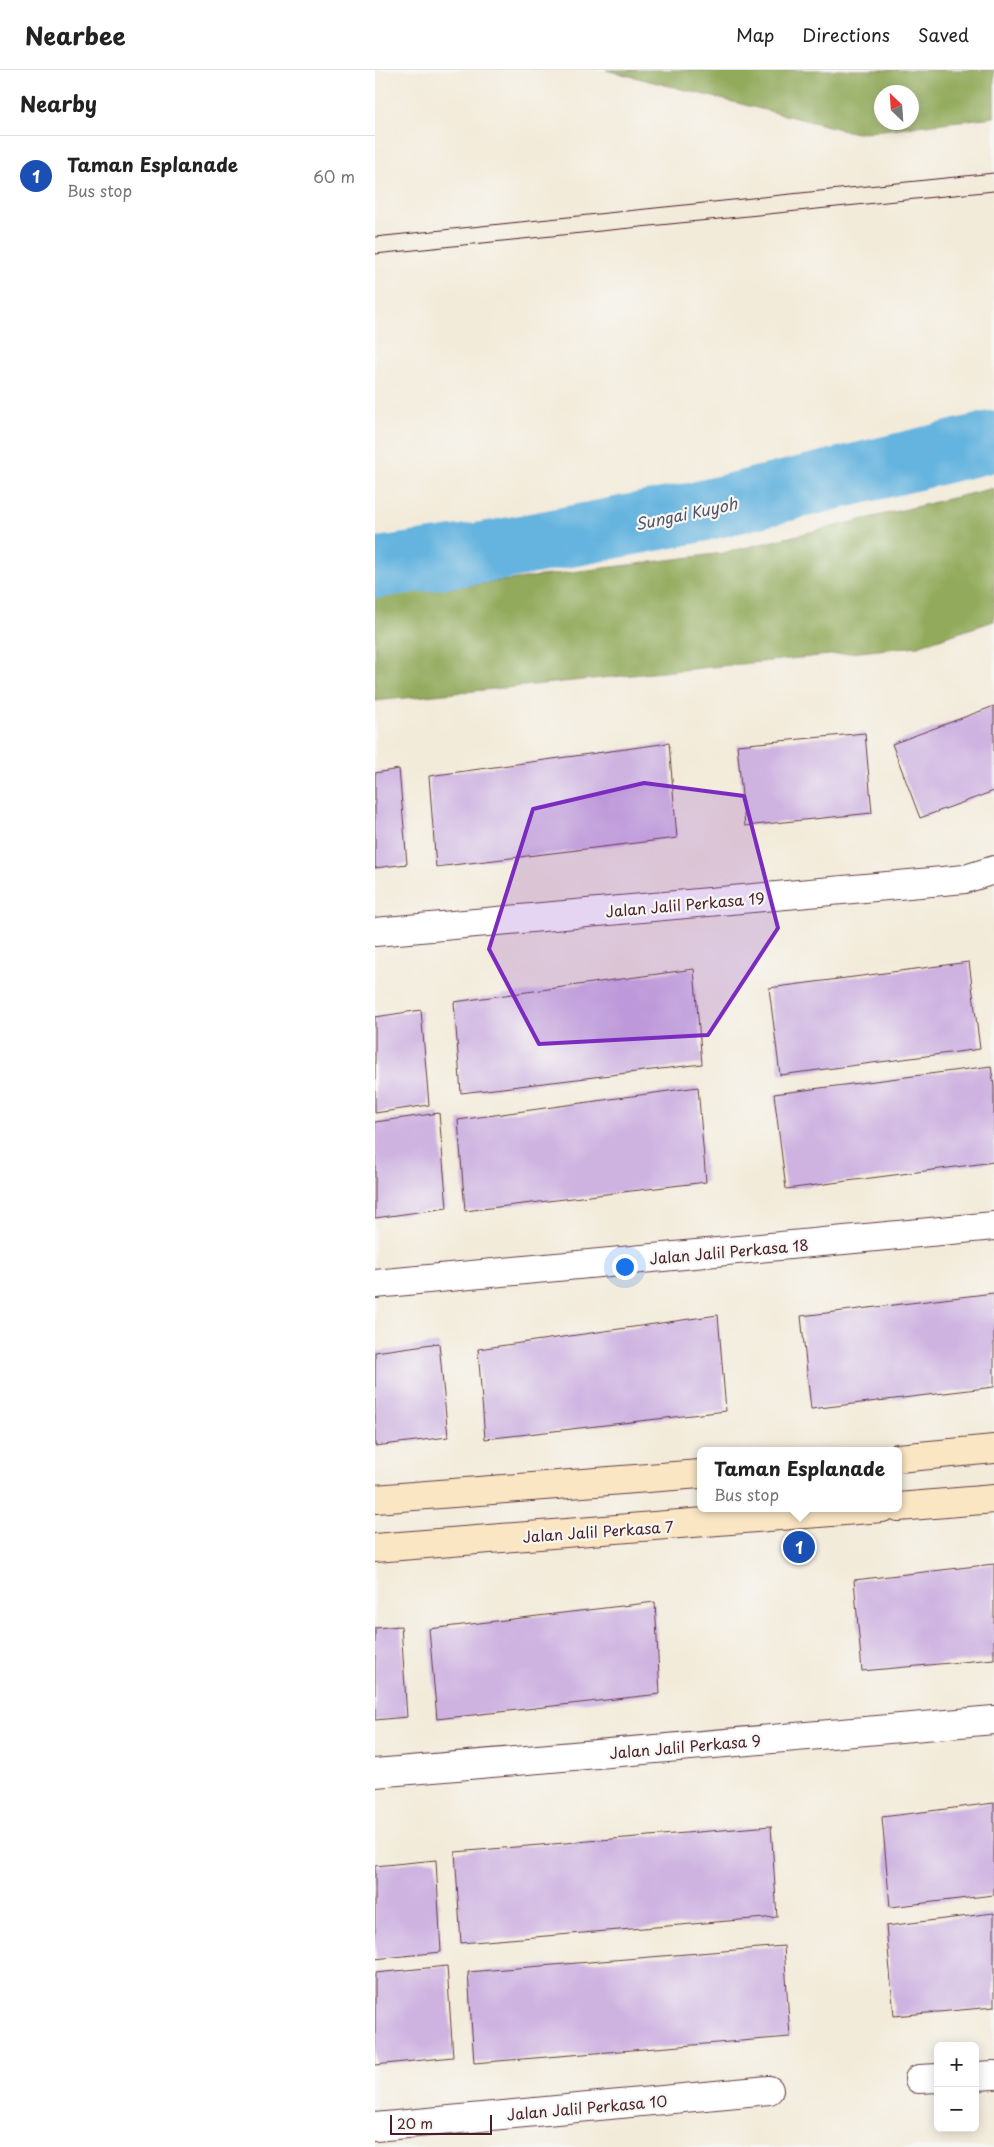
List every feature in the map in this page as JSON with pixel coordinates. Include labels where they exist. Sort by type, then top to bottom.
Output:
[{"type":"street","name":"Jalan Jalil Perkasa 19","points":[[375,932],[965,879],[994,870]]},
{"type":"street","name":"Jalan Jalil Perkasa 18","points":[[375,1284],[994,1226]]},
{"type":"street","points":[[902,1458],[994,1449]]},
{"type":"street","points":[[375,1499],[697,1474]]},
{"type":"street","points":[[902,1507],[994,1498]]},
{"type":"street","name":"Jalan Jalil Perkasa 7","points":[[375,1548],[831,1512]]},
{"type":"street","name":"Jalan Jalil Perkasa 9","points":[[375,1773],[994,1720]]},
{"type":"street","points":[[979,2076],[994,2075]]},
{"type":"street","name":"Jalan Jalil Perkasa 10","points":[[375,2126],[769,2090]]},
{"type":"highlighted area","points":[[644,783],[744,796],[778,928],[708,1035],[539,1044],[489,949],[533,809]]},
{"type":"green space","points":[[606,70],[994,70],[994,117],[919,126],[919,85],[874,85],[874,130],[882,130],[856,133]]},
{"type":"green space","points":[[994,488],[994,621],[918,646],[375,701],[375,597],[723,553]]},
{"type":"building","points":[[994,706],[994,791],[920,818],[892,744]]},
{"type":"building","points":[[865,733],[872,813],[745,826],[737,745]]},
{"type":"building","points":[[669,743],[677,838],[436,867],[429,776]]},
{"type":"building","points":[[399,769],[407,864],[375,868],[375,773]]},
{"type":"building","points":[[969,962],[980,1049],[780,1075],[769,988]]},
{"type":"building","points":[[694,969],[702,1064],[461,1093],[454,1002]]},
{"type":"building","points":[[421,1010],[429,1105],[375,1113],[375,1017]]},
{"type":"building","points":[[991,1066],[994,1086],[994,1162],[786,1189],[774,1094]]},
{"type":"building","points":[[698,1087],[706,1182],[465,1211],[458,1120]]},
{"type":"building","points":[[439,1113],[447,1208],[375,1218],[375,1122]]},
{"type":"building","points":[[994,1293],[994,1387],[811,1409],[801,1316]]},
{"type":"building","points":[[718,1315],[726,1411],[485,1439],[478,1349]]},
{"type":"building","points":[[439,1343],[448,1437],[375,1446],[375,1352]]},
{"type":"building","points":[[994,1564],[994,1659],[862,1671],[854,1580]]},
{"type":"building","points":[[655,1602],[660,1694],[437,1719],[429,1629]]},
{"type":"building","points":[[401,1626],[407,1717],[375,1720],[375,1628]]},
{"type":"building","points":[[994,1803],[994,1895],[890,1907],[882,1817]]},
{"type":"building","points":[[771,1826],[777,1917],[461,1943],[455,1852]]},
{"type":"building","points":[[436,1860],[441,1952],[375,1959],[375,1866]]},
{"type":"building","points":[[994,1913],[994,2007],[894,2016],[886,1926]]},
{"type":"building","points":[[784,1946],[790,2037],[474,2063],[468,1972]]},
{"type":"building","points":[[447,1966],[453,2057],[375,2065],[375,1973]]},
{"type":"waterway","name":"Sungai Kuyoh","points":[[375,568],[493,551],[693,513],[994,441]]},
{"type":"tram line","points":[[375,237],[994,173]]},
{"type":"tram line","points":[[375,254],[994,191]]},
{"type":"place","name":"Taman Esplanade","points":[[799,1547]]}]
